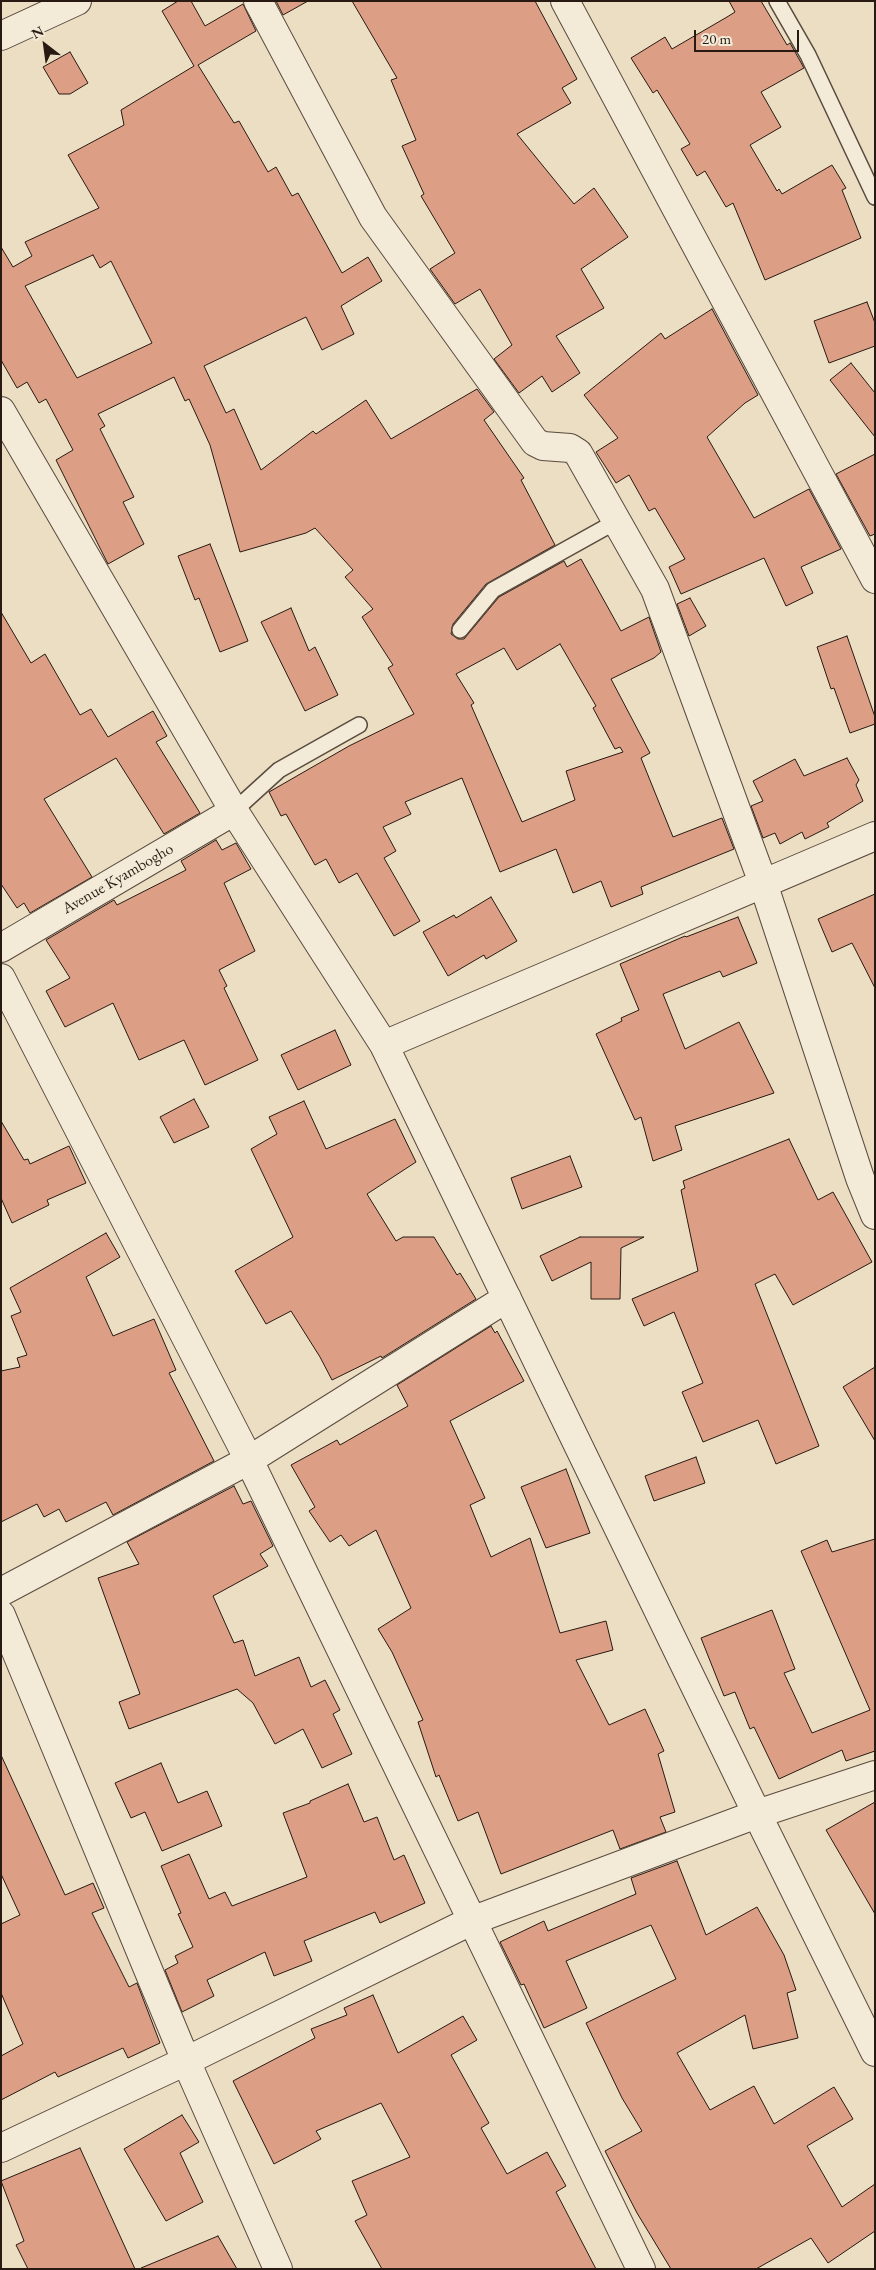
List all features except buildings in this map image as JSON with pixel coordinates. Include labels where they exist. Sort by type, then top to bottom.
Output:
[{"type":"street","points":[[1,36],[77,1]]},
{"type":"street","points":[[258,1],[373,217],[535,442],[543,446],[570,448],[578,453],[661,602],[763,883],[860,1178],[875,1215]]},
{"type":"street","points":[[565,1],[875,579]]},
{"type":"street","points":[[1,411],[234,811],[384,1046],[757,1814],[875,2052]]},
{"type":"street","name":"Avenue Kyambogho","points":[[1,948],[234,811]]},
{"type":"street","points":[[384,1046],[875,836]]},
{"type":"street","points":[[1,978],[249,1460],[641,2269]]},
{"type":"street","points":[[1,1592],[249,1460],[507,1298]]},
{"type":"street","points":[[1,1615],[186,2061],[278,2269]]},
{"type":"street","points":[[1,2148],[186,2061],[471,1921],[757,1814],[875,1775]]},
{"type":"lane","points":[[777,1],[808,54],[875,197]]},
{"type":"lane","points":[[460,630],[493,590],[617,521]]},
{"type":"lane","points":[[234,811],[279,770],[359,725]]}]
